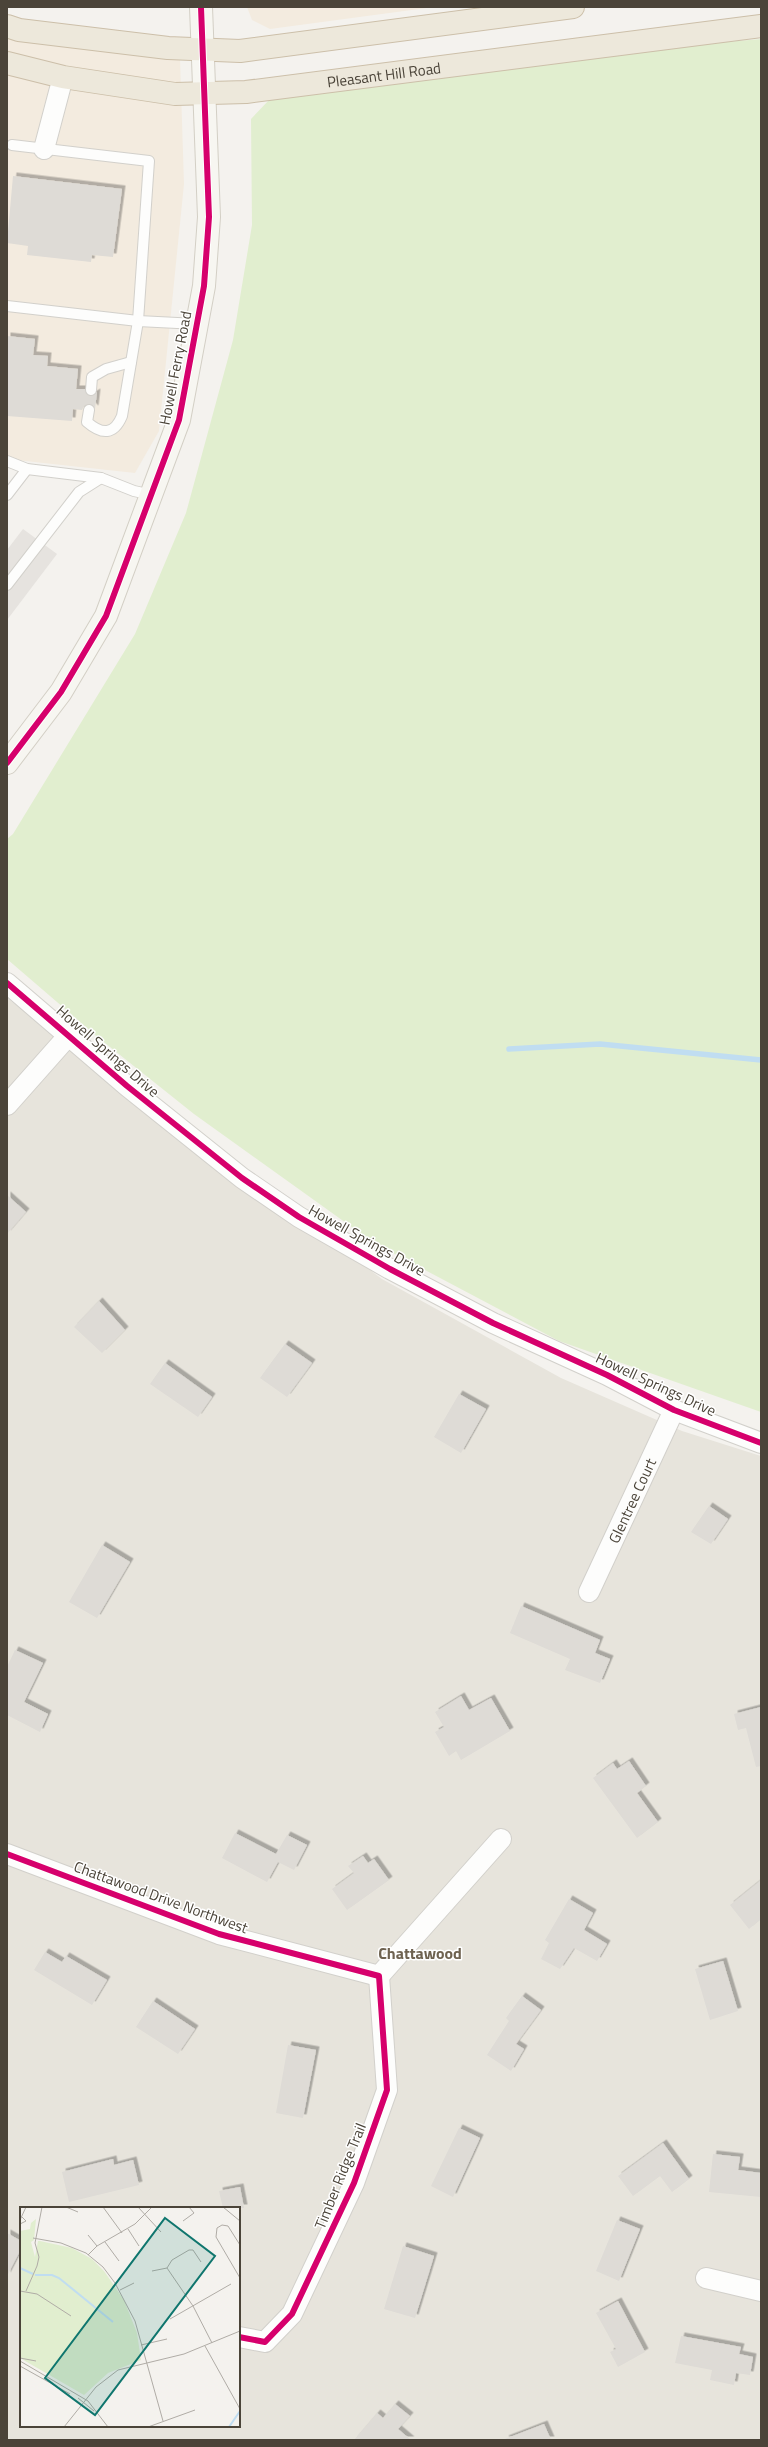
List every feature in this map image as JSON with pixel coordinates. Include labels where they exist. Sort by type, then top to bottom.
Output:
[{"type":"highway","points":[[7,26],[27,31],[204,50],[240,51],[573,7]]},
{"type":"highway","name":"Pleasant Hill Road","points":[[7,63],[63,77],[175,94],[246,92],[761,26]]},
{"type":"street","name":"Howell Ferry Road","points":[[7,763],[61,692],[106,616],[179,420],[204,286],[209,218],[202,7]]},
{"type":"street","points":[[44,149],[63,77]]},
{"type":"street","name":"Howell Springs Drive","points":[[7,983],[127,1086],[236,1173],[299,1217],[390,1269],[486,1319],[607,1375],[674,1410],[761,1443]]},
{"type":"street","points":[[7,1106],[69,1035]]},
{"type":"street","name":"Glentree Court","points":[[590,1592],[674,1410]]},
{"type":"street","points":[[379,1976],[501,1840]]},
{"type":"street","name":"Chattawood Drive Northwest","points":[[7,1854],[219,1934],[379,1976]]},
{"type":"street","name":"Timber Ridge Trail","points":[[240,2337],[265,2342],[292,2314],[354,2183],[387,2090],[379,1976]]},
{"type":"street","points":[[706,2278],[761,2291]]},
{"type":"lane","points":[[12,145],[149,161],[138,321],[122,416],[118,425],[112,430],[103,432],[95,429],[88,422],[89,410]]},
{"type":"lane","points":[[7,306],[138,321],[197,324]]},
{"type":"lane","points":[[91,390],[92,377],[106,369],[131,362]]},
{"type":"lane","points":[[7,462],[27,469],[101,478],[134,491],[152,495]]},
{"type":"lane","points":[[7,495],[27,469]]},
{"type":"lane","points":[[7,585],[79,492],[101,478]]},
{"type":"shaded area","points":[[247,7],[434,7],[270,29],[252,20]]},
{"type":"shaded area","points":[[7,39],[180,59],[184,184],[159,431],[135,473],[7,459]]},
{"type":"shaded area","points":[[23,529],[57,554],[7,620],[7,550]]},
{"type":"shaded area","points":[[7,998],[382,1279],[561,1378],[682,1431],[761,1456],[761,2440],[7,2440]]},
{"type":"green space","points":[[761,39],[761,1412],[559,1341],[374,1243],[194,1114],[100,1039],[7,959],[7,839],[13,834],[135,634],[186,513],[233,340],[252,225],[251,119],[269,100],[643,49]]},
{"type":"building","points":[[13,176],[122,189],[113,257],[92,255],[91,262],[27,255],[28,246],[7,243]]},
{"type":"building","points":[[7,336],[35,339],[33,355],[48,356],[47,366],[78,369],[76,389],[85,389],[90,396],[97,392],[95,409],[90,404],[84,406],[82,410],[73,409],[72,421],[7,416]]},
{"type":"building","points":[[7,1195],[26,1212],[7,1234]]},
{"type":"building","points":[[99,1301],[125,1330],[102,1353],[74,1327]]},
{"type":"building","points":[[285,1344],[312,1363],[287,1397],[260,1378]]},
{"type":"building","points":[[165,1363],[212,1397],[198,1417],[150,1384]]},
{"type":"building","points":[[459,1394],[486,1409],[461,1453],[434,1437]]},
{"type":"building","points":[[709,1506],[728,1519],[711,1544],[691,1532]]},
{"type":"building","points":[[102,1545],[130,1562],[97,1618],[69,1602]]},
{"type":"building","points":[[521,1606],[600,1640],[595,1653],[610,1659],[600,1683],[565,1670],[570,1659],[510,1633]]},
{"type":"building","points":[[15,1650],[43,1663],[24,1702],[48,1714],[40,1732],[7,1715],[7,1667]]},
{"type":"building","points":[[461,1696],[469,1710],[491,1698],[510,1731],[461,1760],[456,1751],[449,1756],[435,1732],[444,1727],[435,1712]]},
{"type":"building","points":[[761,1707],[761,1766],[756,1767],[746,1728],[738,1730],[734,1714]]},
{"type":"building","points":[[629,1761],[646,1786],[637,1793],[658,1822],[637,1838],[593,1778],[613,1763],[617,1769]]},
{"type":"building","points":[[235,1833],[276,1854],[287,1835],[307,1845],[294,1870],[278,1862],[267,1882],[222,1858]]},
{"type":"building","points":[[363,1856],[368,1863],[374,1859],[389,1880],[347,1910],[332,1889],[354,1873],[348,1866]]},
{"type":"building","points":[[761,1880],[761,1919],[749,1929],[730,1905]]},
{"type":"building","points":[[569,1899],[593,1913],[584,1930],[607,1944],[597,1961],[574,1948],[560,1969],[541,1959],[549,1943],[545,1940]]},
{"type":"building","points":[[45,1952],[62,1962],[66,1956],[107,1980],[92,2005],[34,1970]]},
{"type":"building","points":[[723,1961],[738,2011],[710,2020],[695,1969]]},
{"type":"building","points":[[522,1996],[541,2010],[516,2044],[524,2049],[511,2071],[487,2055],[509,2021],[506,2018]]},
{"type":"building","points":[[153,2001],[195,2029],[178,2054],[136,2027]]},
{"type":"building","points":[[288,2045],[316,2050],[303,2118],[276,2113]]},
{"type":"building","points":[[459,2128],[480,2138],[453,2197],[431,2186]]},
{"type":"building","points":[[663,2143],[689,2179],[672,2192],[660,2176],[633,2196],[618,2176]]},
{"type":"building","points":[[713,2154],[740,2157],[738,2170],[761,2173],[761,2197],[709,2192]]},
{"type":"building","points":[[113,2159],[114,2165],[133,2160],[139,2185],[69,2202],[62,2172]]},
{"type":"building","points":[[240,2187],[244,2208],[223,2207],[219,2191]]},
{"type":"building","points":[[617,2220],[640,2229],[619,2281],[596,2271]]},
{"type":"building","points":[[7,2233],[20,2240],[20,2251],[7,2276]]},
{"type":"building","points":[[403,2246],[434,2256],[415,2318],[384,2309]]},
{"type":"building","points":[[618,2301],[645,2352],[618,2367],[610,2352],[616,2349],[596,2313]]},
{"type":"building","points":[[681,2336],[741,2347],[739,2354],[753,2357],[750,2375],[736,2373],[734,2385],[710,2380],[712,2370],[675,2363]]},
{"type":"building","points":[[395,2404],[410,2416],[398,2429],[411,2440],[354,2440],[377,2413],[383,2418]]},
{"type":"building","points":[[544,2424],[551,2440],[505,2439]]},
{"type":"waterway","points":[[509,1049],[600,1044],[761,1060]]},
{"type":"cycle path","points":[[7,763],[61,692],[106,616],[179,420],[204,286],[209,217],[201,7]]},
{"type":"cycle path","points":[[7,983],[127,1086],[242,1178],[299,1217],[390,1269],[493,1323],[607,1375],[674,1410],[761,1443]]},
{"type":"cycle path","points":[[7,1854],[219,1934],[379,1976],[387,2090],[354,2183],[292,2314],[265,2342],[240,2337]]},
{"type":"district","name":"Chattawood","points":[[420,1953]]}]
